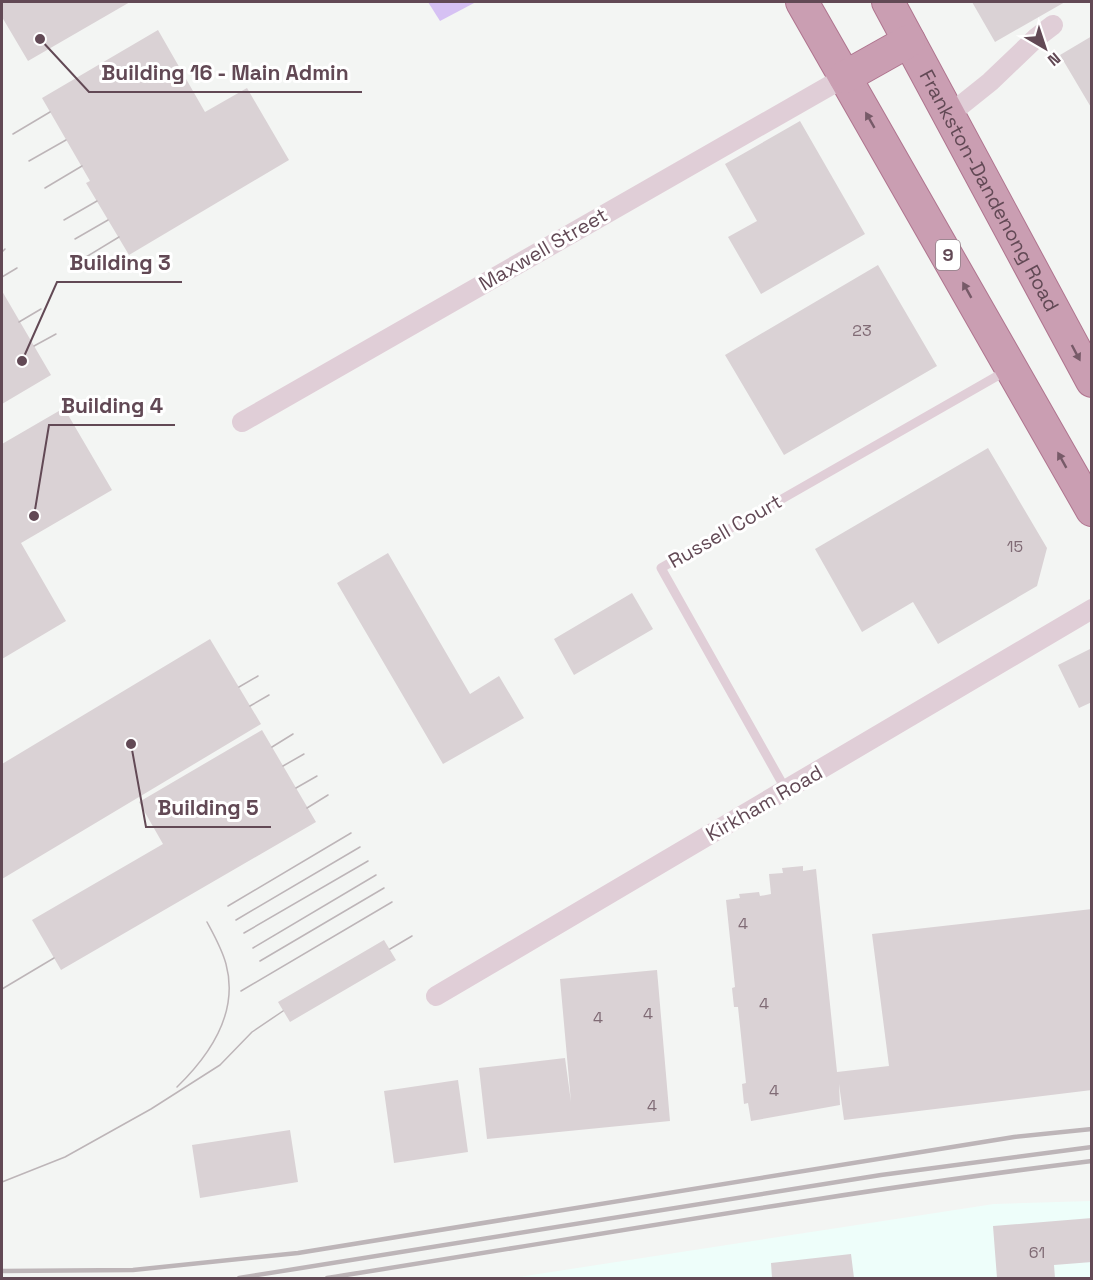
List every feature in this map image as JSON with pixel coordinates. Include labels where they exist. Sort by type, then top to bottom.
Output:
[{"type":"highway","name":"9","points":[[802,2],[1092,510]]},
{"type":"highway","name":"Frankston-Dandenong Road","points":[[888,2],[1092,381]]},
{"type":"highway","points":[[845,77],[909,41]]},
{"type":"street","points":[[950,114],[990,82],[1053,25]]},
{"type":"street","name":"Maxwell Street","points":[[242,422],[845,77]]},
{"type":"street","name":"Kirkham Road","points":[[436,996],[1092,609]]},
{"type":"lane","name":"Russell Court","points":[[786,790],[661,568],[1011,369]]},
{"type":"shaded area","points":[[428,2],[476,2],[440,21]]},
{"type":"shaded area","points":[[1091,1201],[1091,1278],[512,1278],[994,1204]]},
{"type":"building","points":[[2,2],[130,2],[28,61],[2,17]]},
{"type":"building","points":[[972,2],[1065,2],[995,42]]},
{"type":"building","points":[[158,30],[205,112],[247,88],[289,160],[129,255],[86,183],[90,181],[42,98]]},
{"type":"building","points":[[1092,36],[1092,109],[1060,55]]},
{"type":"building","points":[[800,121],[865,234],[761,294],[728,237],[757,221],[725,164]]},
{"type":"building","points":[[878,265],[937,366],[784,455],[725,355]]},
{"type":"building","points":[[2,291],[51,375],[2,404]]},
{"type":"building","points":[[64,408],[112,490],[21,543],[66,621],[2,659],[2,444]]},
{"type":"building","points":[[988,448],[1047,548],[1037,586],[938,644],[913,602],[862,632],[815,549]]},
{"type":"building","points":[[388,553],[470,694],[499,676],[524,718],[443,764],[337,583]]},
{"type":"building","points":[[632,593],[653,629],[574,675],[554,639]]},
{"type":"building","points":[[210,639],[261,724],[2,879],[2,764]]},
{"type":"building","points":[[1092,648],[1092,702],[1079,708],[1058,665]]},
{"type":"building","points":[[262,730],[316,822],[61,970],[32,920],[163,844],[139,802]]},
{"type":"building","points":[[803,866],[803,871],[816,869],[837,1072],[889,1066],[872,934],[1092,909],[1092,1090],[844,1120],[839,1084],[840,1105],[751,1121],[748,1103],[744,1104],[742,1084],[746,1083],[738,1007],[734,1007],[732,988],[735,987],[726,900],[740,898],[739,894],[759,892],[760,896],[771,894],[769,874],[783,873],[782,868]]},
{"type":"building","points":[[384,940],[396,960],[290,1022],[278,1002]]},
{"type":"building","points":[[657,970],[670,1121],[487,1139],[479,1068],[565,1058],[571,1102],[560,979]]},
{"type":"building","points":[[458,1080],[468,1152],[394,1163],[384,1091]]},
{"type":"building","points":[[290,1130],[298,1182],[200,1198],[192,1145]]},
{"type":"building","points":[[1092,1218],[1092,1262],[1054,1265],[1055,1278],[997,1278],[993,1226]]},
{"type":"building","points":[[851,1254],[854,1278],[772,1278],[771,1263]]},
{"type":"tram line","points":[[13,134],[50,112]]},
{"type":"tram line","points":[[29,161],[66,140]]},
{"type":"tram line","points":[[45,188],[82,166]]},
{"type":"tram line","points":[[64,220],[97,201]]},
{"type":"tram line","points":[[75,239],[108,220]]},
{"type":"tram line","points":[[86,257],[119,237]]},
{"type":"tram line","points":[[2,252],[5,249]]},
{"type":"tram line","points":[[2,277],[17,268]]},
{"type":"tram line","points":[[19,322],[41,309]]},
{"type":"tram line","points":[[34,346],[56,334]]},
{"type":"tram line","points":[[239,687],[258,676]]},
{"type":"tram line","points":[[250,706],[269,695]]},
{"type":"tram line","points":[[272,747],[293,734]]},
{"type":"tram line","points":[[283,766],[304,754]]},
{"type":"tram line","points":[[296,788],[317,776]]},
{"type":"tram line","points":[[307,808],[328,795]]},
{"type":"tram line","points":[[228,906],[351,833]]},
{"type":"tram line","points":[[236,920],[360,847]]},
{"type":"tram line","points":[[244,933],[368,861]]},
{"type":"tram line","points":[[253,948],[376,875]]},
{"type":"tram line","points":[[260,961],[384,888]]},
{"type":"tram line","points":[[241,991],[392,902]]},
{"type":"tram line","points":[[177,1087],[210,1047],[225,1016],[229,982],[226,964],[207,922]]},
{"type":"tram line","points":[[390,949],[412,936]]},
{"type":"tram line","points":[[2,989],[54,958]]},
{"type":"tram line","points":[[2,1182],[65,1157],[151,1109],[220,1065],[252,1032],[283,1011]]},
{"type":"railway","points":[[2,1271],[133,1270],[298,1253],[1014,1137],[1092,1129]]},
{"type":"railway","points":[[239,1278],[881,1175],[1092,1147]]},
{"type":"railway","points":[[327,1278],[805,1201],[1092,1161]]},
{"type":"place","name":"Building 16 - Main Admin","points":[[40,39]]},
{"type":"place","name":"Building 3","points":[[22,361]]},
{"type":"place","name":"Building 4","points":[[34,516]]},
{"type":"place","name":"Building 5","points":[[131,744]]}]
